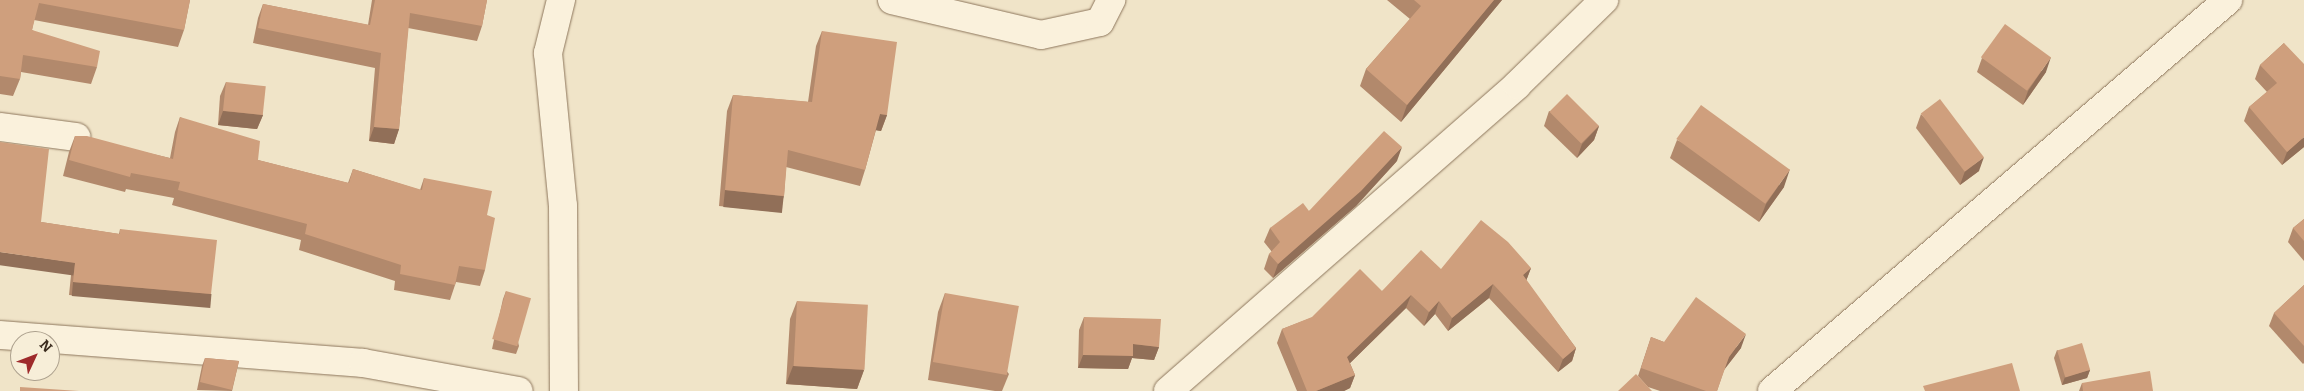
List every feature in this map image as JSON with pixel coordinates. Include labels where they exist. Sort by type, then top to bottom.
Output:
[{"type":"street","points":[[560,0],[548,53],[563,206],[564,391]]},
{"type":"street","points":[[892,0],[1042,35],[1100,22],[1111,0]]},
{"type":"street","points":[[1168,391],[1517,85],[1604,0]]},
{"type":"street","points":[[1772,391],[2228,0]]},
{"type":"street","points":[[0,127],[76,137]]},
{"type":"street","points":[[0,336],[363,363],[518,391]]},
{"type":"building","points":[[0,0],[190,0],[184,30],[39,3],[32,30],[100,51],[97,67],[23,55],[20,79],[0,76]]},
{"type":"building","points":[[375,0],[487,0],[482,26],[410,13],[399,129],[374,127],[381,53],[258,28],[263,4],[370,25]]},
{"type":"building","points":[[1414,0],[1494,0],[1407,105],[1366,69],[1421,6]]},
{"type":"building","points":[[2005,24],[2051,58],[2027,91],[1981,57]]},
{"type":"building","points":[[822,31],[897,42],[887,115],[880,114],[865,170],[788,150],[784,196],[725,190],[733,95],[812,102]]},
{"type":"building","points":[[2284,43],[2304,64],[2304,137],[2287,152],[2249,107],[2277,83],[2260,65]]},
{"type":"building","points":[[226,82],[266,86],[263,115],[223,111]]},
{"type":"building","points":[[1567,94],[1599,126],[1581,143],[1549,112]]},
{"type":"building","points":[[1940,99],[1984,157],[1965,172],[1921,113]]},
{"type":"building","points":[[1701,105],[1790,170],[1765,204],[1676,139]]},
{"type":"building","points":[[180,117],[260,141],[258,160],[349,183],[353,169],[422,190],[424,178],[492,191],[487,215],[495,218],[485,270],[459,266],[455,285],[400,274],[401,265],[305,234],[307,224],[178,190],[180,182],[131,173],[130,177],[69,160],[75,136],[87,136],[173,159]]},
{"type":"building","points":[[1384,131],[1402,147],[1361,191],[1278,264],[1269,254],[1280,242],[1270,228],[1303,203],[1309,211]]},
{"type":"building","points":[[0,142],[49,149],[41,222],[120,234],[120,229],[217,240],[211,294],[73,282],[75,263],[0,252]]},
{"type":"building","points":[[2304,219],[2304,241],[2293,228]]},
{"type":"building","points":[[1481,220],[1508,242],[1531,268],[1523,275],[1576,348],[1563,359],[1493,284],[1452,318],[1439,301],[1429,312],[1411,295],[1347,357],[1355,375],[1316,391],[1307,391],[1282,329],[1312,317],[1360,269],[1382,291],[1421,250],[1441,269]]},
{"type":"building","points":[[2304,285],[2304,346],[2274,313]]},
{"type":"building","points":[[506,291],[531,298],[517,346],[492,339]]},
{"type":"building","points":[[945,293],[1019,306],[1007,375],[933,362]]},
{"type":"building","points":[[1696,297],[1746,334],[1729,357],[1717,391],[1706,391],[1641,368],[1651,337],[1664,342]]},
{"type":"building","points":[[797,301],[868,305],[865,370],[794,366]]},
{"type":"building","points":[[1084,317],[1161,319],[1159,347],[1133,344],[1133,356],[1083,355]]},
{"type":"building","points":[[2082,343],[2090,370],[2065,377],[2057,351]]},
{"type":"building","points":[[205,358],[239,361],[232,390],[200,382]]},
{"type":"building","points":[[2012,363],[2020,391],[1925,391],[1923,386]]},
{"type":"building","points":[[2150,371],[2153,391],[2083,391],[2082,383]]},
{"type":"building","points":[[1636,374],[1652,391],[1618,391]]},
{"type":"building","points":[[20,387],[79,391],[20,391]]}]
